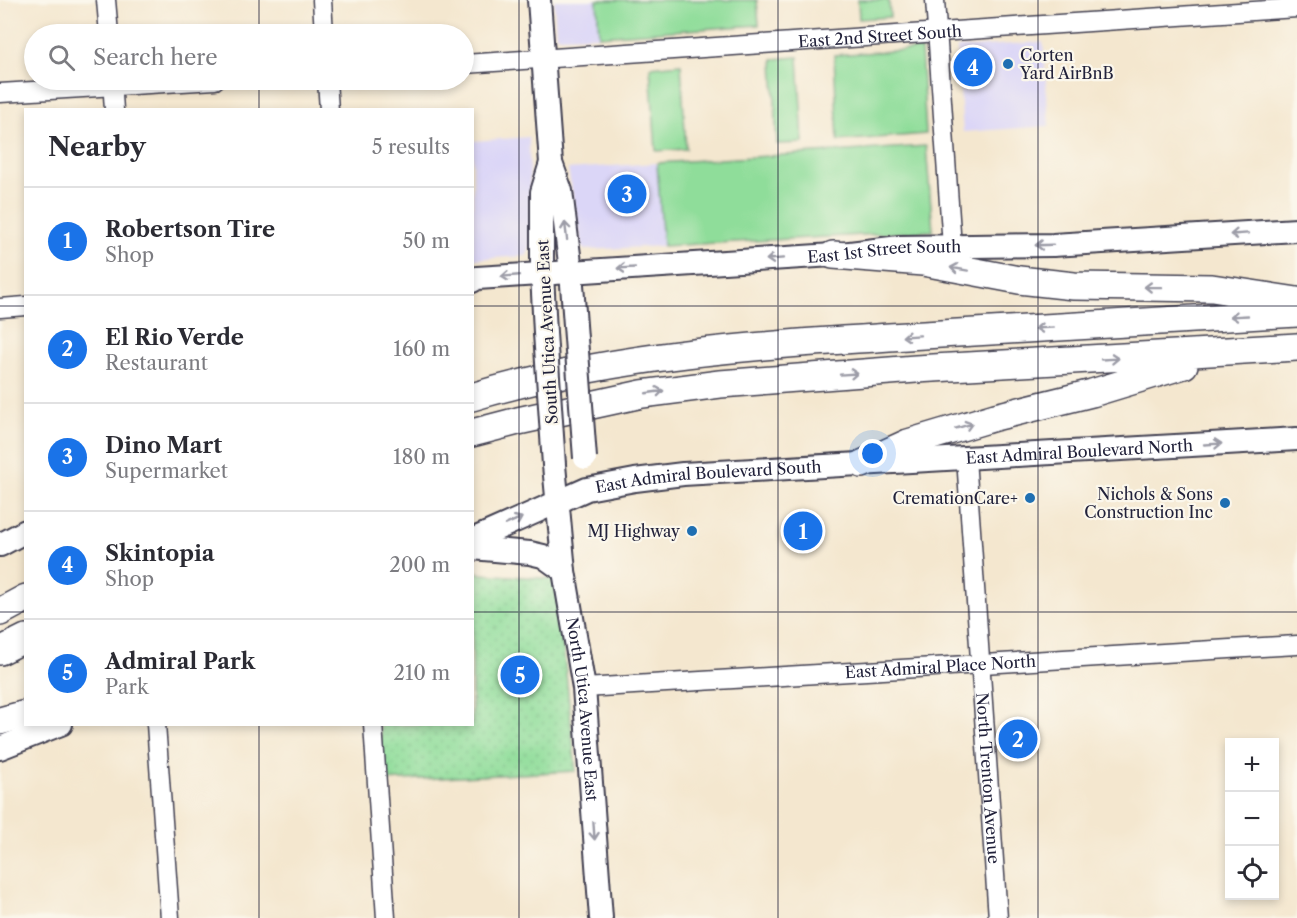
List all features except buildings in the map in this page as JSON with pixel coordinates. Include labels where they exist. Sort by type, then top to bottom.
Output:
[{"type":"highway","points":[[833,255],[923,262],[1019,280],[1074,286],[1212,288],[1297,301]]},
{"type":"highway","points":[[474,396],[591,367],[745,347],[1297,313]]},
{"type":"highway","points":[[474,433],[518,421],[642,394],[720,384],[916,369],[1297,347]]},
{"type":"highway","points":[[862,464],[908,443],[1014,412],[1092,393],[1230,351]]},
{"type":"highway","points":[[0,612],[24,599]]},
{"type":"highway","points":[[0,651],[24,639]]},
{"type":"highway","points":[[0,721],[24,715]]},
{"type":"main road","name":"South Utica Avenue East","points":[[539,0],[550,163],[561,191],[571,272],[587,489]]},
{"type":"main road","name":"South Utica Avenue East","points":[[550,163],[542,192],[542,273],[556,502]]},
{"type":"main road","name":"East 1st Street South","points":[[474,279],[833,255],[900,247],[1053,245],[1297,230]]},
{"type":"main road","name":"East Admiral Boulevard North","points":[[862,464],[1297,439]]},
{"type":"main road","name":"East Admiral Boulevard South","points":[[474,539],[587,489],[683,474],[862,464]]},
{"type":"main road","name":"North Utica Avenue East","points":[[556,502],[564,571],[584,688],[601,918]]},
{"type":"main road","points":[[0,545],[24,532]]},
{"type":"main road","points":[[474,548],[543,556],[564,571]]},
{"type":"main road","points":[[0,748],[56,726]]},
{"type":"street","points":[[106,0],[108,24]]},
{"type":"street","points":[[322,0],[323,24]]},
{"type":"street","points":[[935,0],[952,247]]},
{"type":"street","name":"East 2nd Street South","points":[[474,63],[1297,8]]},
{"type":"street","points":[[0,93],[34,90]]},
{"type":"street","points":[[113,90],[114,108]]},
{"type":"street","points":[[328,90],[329,108]]},
{"type":"street","points":[[0,308],[24,306]]},
{"type":"street","name":"North Trenton Avenue","points":[[966,459],[998,918]]},
{"type":"street","name":"East Admiral Place North","points":[[584,688],[1297,645]]},
{"type":"street","points":[[156,726],[170,918]]},
{"type":"street","points":[[373,726],[386,918]]},
{"type":"shaded area","points":[[554,0],[597,0],[599,36],[560,37],[556,35]]},
{"type":"shaded area","points":[[1043,42],[1049,126],[963,132],[957,48]]},
{"type":"shaded area","points":[[529,137],[531,243],[526,256],[474,259],[474,141]]},
{"type":"shaded area","points":[[657,163],[663,246],[585,250],[582,248],[568,169]]},
{"type":"green space","points":[[597,0],[757,0],[759,25],[599,36]]},
{"type":"green space","points":[[858,0],[889,0],[890,17],[859,19]]},
{"type":"green space","points":[[921,49],[926,134],[838,141],[834,55]]},
{"type":"green space","points":[[798,57],[803,143],[777,144],[773,59]]},
{"type":"green space","points":[[681,64],[686,149],[656,151],[650,67]]},
{"type":"green space","points":[[926,146],[933,231],[663,246],[657,163]]},
{"type":"green space","points":[[474,570],[481,574],[554,579],[576,771],[384,781],[380,726],[474,726]]},
{"type":"place","name":"Corten Yard AirBnB","points":[[1008,64]]},
{"type":"place","name":"Skintopia","points":[[973,67]]},
{"type":"place","name":"Dino Mart","points":[[627,194]]},
{"type":"place","name":"CremationCare+","points":[[1030,498]]},
{"type":"place","name":"Nichols & Sons Construction Inc","points":[[1225,503]]},
{"type":"place","name":"MJ Highway","points":[[692,531]]},
{"type":"place","name":"Robertson Tire","points":[[803,531]]},
{"type":"place","name":"Admiral Park","points":[[520,675]]},
{"type":"place","name":"El Rio Verde","points":[[1018,739]]}]
